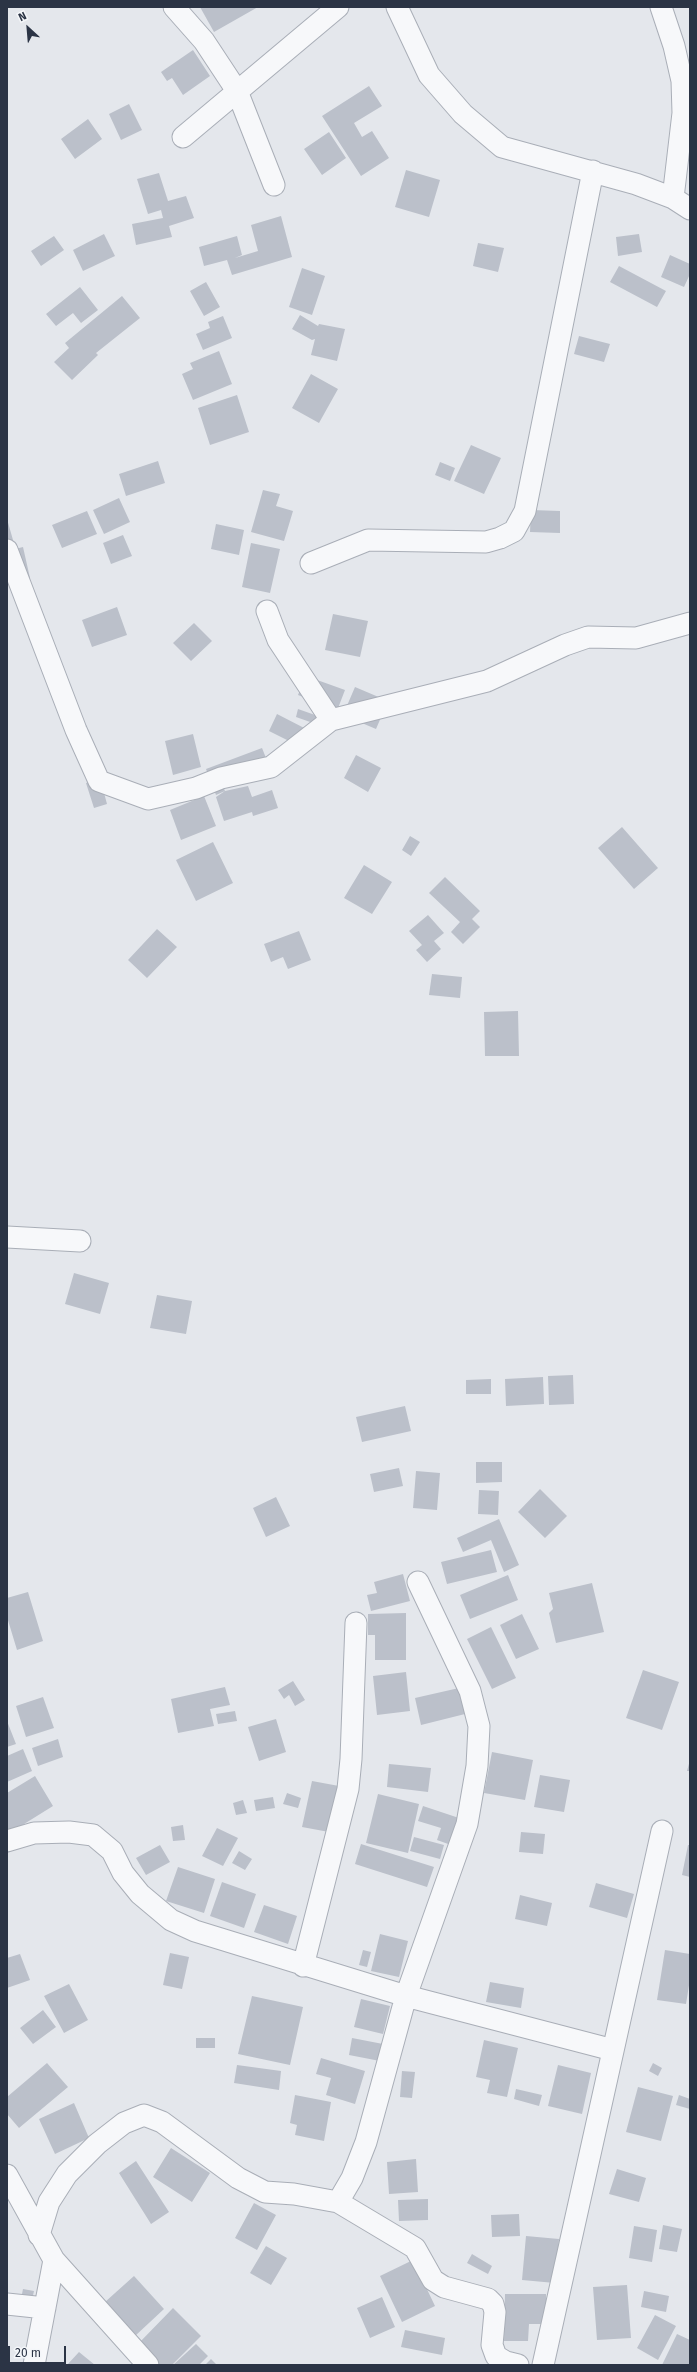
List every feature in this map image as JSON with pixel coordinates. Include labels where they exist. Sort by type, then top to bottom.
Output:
[{"type":"street","points":[[174,7],[204,41],[237,92],[274,185]]},
{"type":"street","points":[[183,137],[338,7]]},
{"type":"street","points":[[397,7],[429,75],[463,114],[502,147],[593,171],[673,198],[690,209]]},
{"type":"street","points":[[661,7],[674,46],[682,81],[683,113],[673,198]]},
{"type":"street","points":[[311,563],[368,540],[486,542],[500,538],[514,531],[525,511],[593,171]]},
{"type":"street","points":[[7,550],[76,730],[99,781],[148,799],[196,788],[221,778],[271,767],[331,720],[487,681],[564,645],[588,637],[636,638],[690,623]]},
{"type":"street","points":[[267,611],[278,640],[331,720]]},
{"type":"street","points":[[7,1236],[80,1241]]},
{"type":"street","points":[[338,2202],[352,2178],[366,2142],[406,1996],[467,1824],[477,1766],[479,1726],[470,1691],[418,1582]]},
{"type":"street","points":[[303,1966],[348,1789],[352,1759],[356,1624]]},
{"type":"street","points":[[543,2365],[589,2167],[613,2050],[662,1831]]},
{"type":"street","points":[[7,1841],[34,1833],[69,1832],[93,1834],[112,1851],[123,1873],[140,1894],[171,1920],[195,1931],[303,1966],[406,1996],[613,2050]]},
{"type":"street","points":[[39,2235],[49,2202],[67,2174],[97,2144],[124,2123],[144,2115],[162,2122],[238,2178],[266,2192],[294,2194],[338,2202],[415,2248],[433,2280],[444,2287],[488,2299],[493,2304],[495,2312],[492,2345],[496,2356],[506,2362],[518,2365]]},
{"type":"street","points":[[7,2175],[54,2260],[148,2365]]},
{"type":"street","points":[[34,2365],[54,2260]]},
{"type":"street","points":[[7,2304],[44,2308]]},
{"type":"building","points":[[200,7],[258,7],[214,32]]},
{"type":"building","points":[[193,50],[210,76],[183,95],[172,78],[167,81],[161,72]]},
{"type":"building","points":[[369,86],[382,106],[354,123],[362,137],[372,131],[389,158],[361,176],[322,116]]},
{"type":"building","points":[[129,104],[142,130],[121,140],[109,114]]},
{"type":"building","points":[[88,119],[102,139],[75,159],[61,139]]},
{"type":"building","points":[[329,132],[346,158],[322,175],[304,149]]},
{"type":"building","points":[[406,170],[440,180],[429,217],[395,207]]},
{"type":"building","points":[[159,173],[168,201],[186,196],[194,218],[169,226],[172,237],[136,245],[132,224],[163,218],[161,210],[148,214],[137,179]]},
{"type":"building","points":[[281,216],[292,257],[232,275],[227,260],[204,266],[199,247],[237,236],[242,255],[235,258],[258,251],[251,225]]},
{"type":"building","points":[[104,234],[115,256],[83,271],[73,250]]},
{"type":"building","points":[[639,234],[642,252],[618,256],[616,237]]},
{"type":"building","points":[[54,236],[64,250],[41,266],[31,251]]},
{"type":"building","points":[[478,243],[504,248],[498,272],[473,266]]},
{"type":"building","points":[[670,255],[690,264],[690,274],[684,287],[661,277]]},
{"type":"building","points":[[619,266],[666,291],[657,307],[610,282]]},
{"type":"building","points":[[302,268],[325,276],[312,315],[289,307]]},
{"type":"building","points":[[206,282],[220,307],[204,316],[190,291]]},
{"type":"building","points":[[80,287],[98,310],[81,323],[73,313],[56,326],[46,314]]},
{"type":"building","points":[[122,296],[140,318],[96,353],[98,355],[72,380],[54,362],[69,348],[65,343]]},
{"type":"building","points":[[300,315],[318,326],[319,324],[345,329],[337,361],[311,355],[315,339],[312,340],[292,329]]},
{"type":"building","points":[[223,316],[232,338],[203,350],[196,334],[210,328],[208,322]]},
{"type":"building","points":[[579,336],[610,344],[604,362],[574,354]]},
{"type":"building","points":[[219,351],[232,384],[193,400],[182,374],[193,369],[190,363]]},
{"type":"building","points":[[311,374],[338,389],[319,423],[292,408]]},
{"type":"building","points":[[237,395],[249,432],[210,445],[198,408]]},
{"type":"building","points":[[471,445],[501,458],[484,494],[454,481]]},
{"type":"building","points":[[158,461],[165,483],[126,496],[119,474]]},
{"type":"building","points":[[440,462],[455,468],[450,481],[435,475]]},
{"type":"building","points":[[263,490],[280,494],[276,506],[293,511],[284,541],[251,532]]},
{"type":"building","points":[[119,498],[130,522],[104,534],[93,510]]},
{"type":"building","points":[[531,510],[560,511],[560,533],[530,532]]},
{"type":"building","points":[[87,511],[97,534],[62,548],[52,525]]},
{"type":"building","points":[[7,519],[13,540],[7,542]]},
{"type":"building","points":[[216,524],[244,530],[239,555],[211,549]]},
{"type":"building","points":[[123,535],[132,556],[111,564],[103,543]]},
{"type":"building","points":[[251,543],[280,549],[270,593],[242,587]]},
{"type":"building","points":[[23,547],[30,578],[7,582],[7,551]]},
{"type":"building","points":[[117,607],[127,635],[92,647],[82,620]]},
{"type":"building","points":[[333,614],[368,621],[360,657],[325,650]]},
{"type":"building","points":[[194,623],[212,641],[191,661],[173,643]]},
{"type":"building","points":[[306,676],[345,690],[330,729],[296,717],[298,709],[315,715],[319,703],[298,695]]},
{"type":"building","points":[[355,687],[388,701],[376,729],[343,715]]},
{"type":"building","points":[[277,714],[310,731],[301,747],[269,731]]},
{"type":"building","points":[[193,734],[201,767],[173,775],[165,741]]},
{"type":"building","points":[[262,748],[270,768],[220,780],[225,791],[216,795],[206,769]]},
{"type":"building","points":[[356,755],[381,768],[368,792],[344,778]]},
{"type":"building","points":[[100,778],[107,804],[94,808],[86,783]]},
{"type":"building","points":[[248,786],[252,797],[272,790],[278,808],[253,816],[252,812],[224,821],[216,797],[225,791]]},
{"type":"building","points":[[204,796],[216,826],[181,840],[170,810]]},
{"type":"building","points":[[622,827],[658,868],[634,889],[598,848]]},
{"type":"building","points":[[410,836],[420,842],[411,856],[402,850]]},
{"type":"building","points":[[213,842],[233,883],[196,901],[176,860]]},
{"type":"building","points":[[364,865],[392,882],[372,914],[344,898]]},
{"type":"building","points":[[445,877],[480,911],[472,919],[480,927],[463,944],[451,932],[460,922],[429,893]]},
{"type":"building","points":[[428,915],[444,933],[434,941],[441,949],[427,962],[416,950],[422,945],[409,931]]},
{"type":"building","points":[[157,929],[177,947],[147,978],[128,960]]},
{"type":"building","points":[[299,931],[311,960],[288,969],[283,957],[271,962],[264,944]]},
{"type":"building","points":[[432,974],[462,977],[460,998],[429,995]]},
{"type":"building","points":[[518,1011],[519,1056],[485,1056],[484,1012]]},
{"type":"building","points":[[74,1273],[109,1283],[100,1314],[65,1304]]},
{"type":"building","points":[[157,1295],[192,1301],[186,1334],[150,1328]]},
{"type":"building","points":[[573,1375],[574,1404],[549,1405],[548,1376]]},
{"type":"building","points":[[543,1377],[544,1404],[506,1406],[505,1379]]},
{"type":"building","points":[[491,1379],[491,1394],[466,1394],[466,1380]]},
{"type":"building","points":[[405,1406],[411,1431],[362,1442],[356,1417]]},
{"type":"building","points":[[476,1462],[502,1462],[502,1482],[476,1483]]},
{"type":"building","points":[[399,1468],[403,1486],[374,1492],[370,1474]]},
{"type":"building","points":[[416,1471],[440,1473],[437,1510],[413,1508]]},
{"type":"building","points":[[540,1489],[567,1516],[545,1538],[518,1512]]},
{"type":"building","points":[[479,1490],[499,1491],[498,1515],[478,1514]]},
{"type":"building","points":[[276,1497],[290,1526],[266,1537],[253,1508]]},
{"type":"building","points":[[499,1519],[519,1565],[504,1572],[491,1540],[463,1552],[457,1538]]},
{"type":"building","points":[[491,1550],[497,1572],[447,1584],[441,1562]]},
{"type":"building","points":[[403,1574],[410,1601],[371,1611],[367,1595],[377,1593],[374,1582]]},
{"type":"building","points":[[508,1575],[518,1600],[470,1619],[460,1595]]},
{"type":"building","points":[[592,1583],[604,1632],[556,1643],[549,1613],[553,1609],[549,1593]]},
{"type":"building","points":[[28,1592],[43,1641],[17,1650],[7,1617],[7,1598]]},
{"type":"building","points":[[406,1613],[406,1660],[375,1660],[375,1635],[368,1635],[368,1614]]},
{"type":"building","points":[[522,1614],[539,1649],[516,1659],[500,1625]]},
{"type":"building","points":[[491,1627],[516,1678],[492,1689],[467,1639]]},
{"type":"building","points":[[643,1670],[679,1682],[662,1730],[626,1718]]},
{"type":"building","points":[[406,1672],[410,1711],[377,1715],[373,1676]]},
{"type":"building","points":[[293,1681],[305,1700],[295,1706],[289,1695],[284,1699],[278,1690]]},
{"type":"building","points":[[225,1687],[230,1705],[210,1709],[214,1726],[178,1733],[171,1699]]},
{"type":"building","points":[[459,1688],[465,1714],[421,1725],[415,1698]]},
{"type":"building","points":[[43,1697],[54,1728],[26,1737],[16,1706]]},
{"type":"building","points":[[235,1711],[237,1721],[218,1724],[216,1714]]},
{"type":"building","points":[[276,1719],[286,1752],[259,1761],[248,1727]]},
{"type":"building","points":[[7,1721],[16,1744],[7,1747]]},
{"type":"building","points":[[58,1739],[63,1757],[38,1766],[32,1748]]},
{"type":"building","points":[[23,1749],[32,1771],[7,1782],[7,1756]]},
{"type":"building","points":[[492,1752],[533,1760],[525,1800],[484,1793]]},
{"type":"building","points":[[690,1760],[690,1771],[687,1771]]},
{"type":"building","points":[[389,1764],[431,1768],[428,1792],[387,1787]]},
{"type":"building","points":[[540,1775],[570,1780],[564,1812],[534,1807]]},
{"type":"building","points":[[35,1776],[53,1806],[8,1834],[7,1793]]},
{"type":"building","points":[[312,1781],[339,1786],[329,1832],[302,1827]]},
{"type":"building","points":[[287,1793],[301,1798],[298,1808],[283,1804]]},
{"type":"building","points":[[378,1794],[419,1804],[408,1853],[366,1843]]},
{"type":"building","points":[[273,1797],[275,1808],[256,1811],[254,1800]]},
{"type":"building","points":[[243,1800],[247,1813],[236,1815],[233,1803]]},
{"type":"building","points":[[423,1806],[459,1818],[451,1845],[437,1840],[441,1828],[418,1821]]},
{"type":"building","points":[[183,1825],[185,1840],[173,1841],[171,1827]]},
{"type":"building","points":[[217,1828],[238,1838],[223,1866],[202,1856]]},
{"type":"building","points":[[521,1832],[545,1834],[543,1854],[519,1852]]},
{"type":"building","points":[[414,1837],[444,1845],[440,1859],[410,1851]]},
{"type":"building","points":[[361,1844],[434,1867],[427,1887],[355,1864]]},
{"type":"building","points":[[160,1845],[170,1862],[146,1875],[136,1858]]},
{"type":"building","points":[[688,1845],[690,1845],[690,1877],[682,1875]]},
{"type":"building","points":[[239,1851],[252,1859],[245,1870],[232,1863]]},
{"type":"building","points":[[178,1867],[215,1879],[204,1913],[166,1901]]},
{"type":"building","points":[[222,1882],[256,1894],[244,1928],[210,1916]]},
{"type":"building","points":[[596,1883],[634,1894],[627,1918],[589,1907]]},
{"type":"building","points":[[520,1895],[552,1903],[547,1926],[515,1919]]},
{"type":"building","points":[[264,1905],[297,1916],[288,1944],[254,1932]]},
{"type":"building","points":[[380,1934],[408,1941],[399,1977],[371,1971]]},
{"type":"building","points":[[363,1950],[371,1952],[367,1967],[359,1965]]},
{"type":"building","points":[[665,1950],[690,1954],[690,1979],[686,2004],[657,2000]]},
{"type":"building","points":[[170,1953],[189,1957],[182,1989],[163,1985]]},
{"type":"building","points":[[20,1954],[30,1980],[7,1988],[7,1958]]},
{"type":"building","points":[[490,1982],[524,1988],[521,2008],[486,2002]]},
{"type":"building","points":[[69,1984],[88,2020],[64,2033],[44,1996]]},
{"type":"building","points":[[252,1996],[303,2007],[290,2065],[238,2054]]},
{"type":"building","points":[[361,1999],[390,2006],[383,2034],[354,2027]]},
{"type":"building","points":[[43,2010],[56,2027],[33,2044],[20,2028]]},
{"type":"building","points":[[196,2038],[215,2038],[215,2048],[196,2048]]},
{"type":"building","points":[[352,2038],[383,2044],[380,2061],[349,2055]]},
{"type":"building","points":[[484,2040],[518,2048],[507,2097],[487,2093],[490,2080],[476,2077]]},
{"type":"building","points":[[321,2058],[365,2071],[355,2104],[326,2095],[331,2078],[316,2074]]},
{"type":"building","points":[[47,2063],[68,2087],[19,2128],[7,2114],[7,2097]]},
{"type":"building","points":[[653,2063],[662,2068],[658,2076],[649,2071]]},
{"type":"building","points":[[237,2065],[281,2071],[279,2090],[234,2083]]},
{"type":"building","points":[[558,2065],[591,2073],[582,2114],[548,2106]]},
{"type":"building","points":[[402,2071],[415,2072],[412,2098],[400,2097]]},
{"type":"building","points":[[638,2087],[673,2096],[661,2141],[626,2132]]},
{"type":"building","points":[[516,2089],[542,2095],[539,2106],[514,2099]]},
{"type":"building","points":[[295,2095],[331,2102],[324,2141],[295,2135],[297,2125],[290,2123]]},
{"type":"building","points":[[679,2095],[690,2099],[690,2109],[676,2105]]},
{"type":"building","points":[[74,2103],[89,2138],[55,2154],[39,2119]]},
{"type":"building","points":[[171,2148],[210,2173],[192,2202],[153,2177]]},
{"type":"building","points":[[416,2159],[418,2192],[389,2194],[387,2162]]},
{"type":"building","points":[[136,2161],[169,2212],[151,2224],[119,2173]]},
{"type":"building","points":[[617,2169],[646,2178],[639,2202],[609,2194]]},
{"type":"building","points":[[428,2199],[428,2220],[399,2221],[398,2200]]},
{"type":"building","points":[[254,2203],[276,2215],[257,2250],[235,2238]]},
{"type":"building","points":[[519,2214],[520,2236],[492,2237],[491,2215]]},
{"type":"building","points":[[663,2225],[682,2229],[677,2252],[659,2249]]},
{"type":"building","points":[[634,2226],[657,2230],[652,2262],[629,2258]]},
{"type":"building","points":[[526,2236],[559,2239],[555,2283],[522,2280]]},
{"type":"building","points":[[266,2246],[287,2258],[271,2285],[250,2273]]},
{"type":"building","points":[[472,2254],[492,2266],[488,2274],[467,2263]]},
{"type":"building","points":[[413,2260],[435,2306],[402,2322],[380,2276]]},
{"type":"building","points":[[134,2276],[164,2309],[135,2336],[105,2302]]},
{"type":"building","points":[[627,2285],[631,2338],[597,2340],[593,2287]]},
{"type":"building","points":[[23,2289],[34,2291],[32,2300],[21,2299]]},
{"type":"building","points":[[644,2291],[669,2296],[666,2312],[641,2307]]},
{"type":"building","points":[[505,2294],[546,2294],[546,2324],[529,2324],[528,2341],[504,2341]]},
{"type":"building","points":[[382,2297],[395,2327],[370,2338],[357,2308]]},
{"type":"building","points":[[173,2308],[201,2336],[172,2365],[159,2365],[138,2344]]},
{"type":"building","points":[[655,2315],[676,2326],[658,2360],[637,2348]]},
{"type":"building","points":[[405,2330],[445,2338],[442,2355],[401,2347]]},
{"type":"building","points":[[677,2334],[690,2340],[690,2365],[662,2365]]},
{"type":"building","points":[[196,2344],[208,2356],[199,2365],[173,2365]]},
{"type":"building","points":[[79,2352],[95,2365],[67,2365]]},
{"type":"building","points":[[211,2359],[217,2365],[205,2365]]}]
